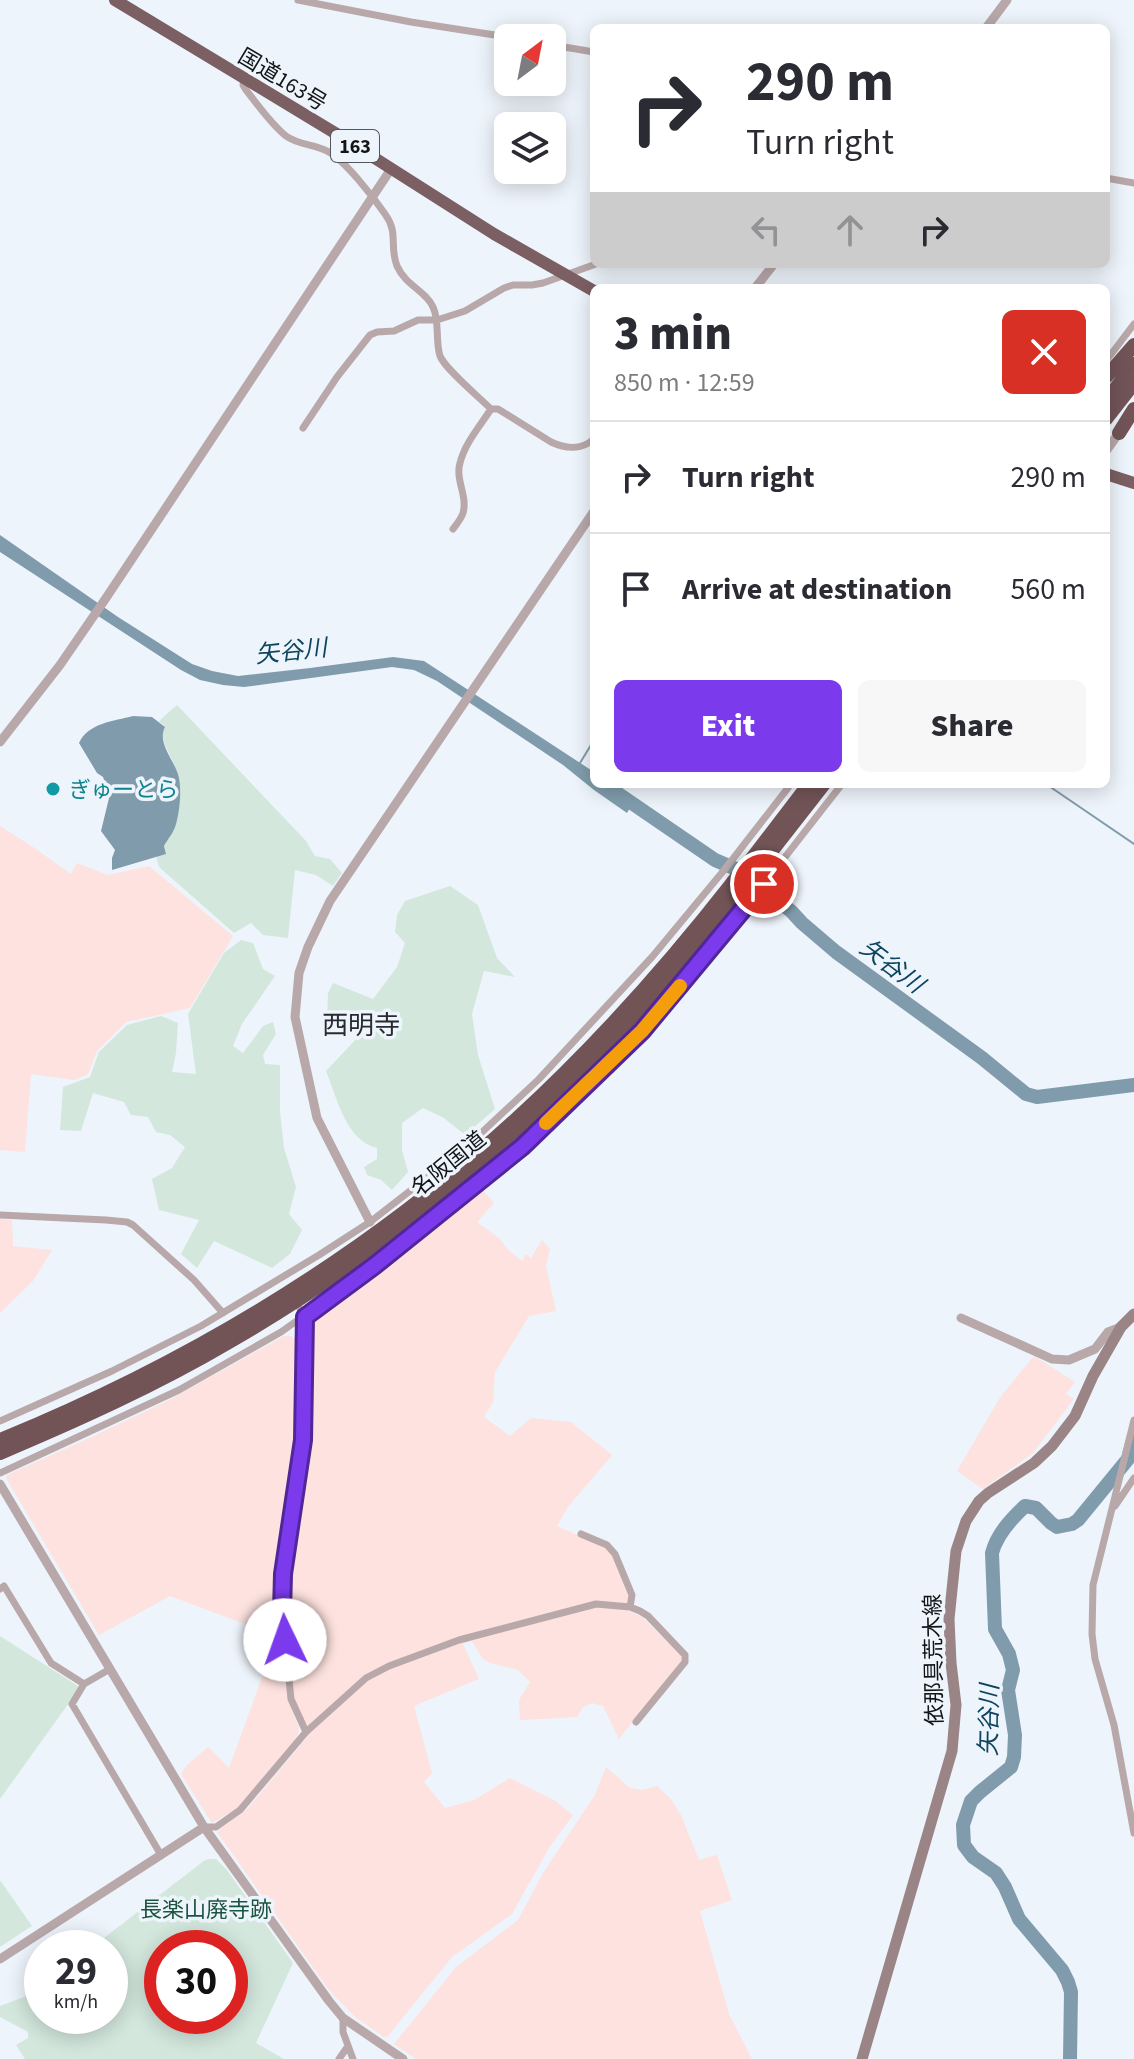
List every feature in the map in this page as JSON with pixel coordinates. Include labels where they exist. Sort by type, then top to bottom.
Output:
[{"type":"highway","name":"国道163号","points":[[115,0],[494,234],[590,289]]},
{"type":"highway","points":[[1110,372],[1134,345]]},
{"type":"highway","points":[[1110,396],[1134,364]]},
{"type":"highway","points":[[1110,414],[1134,383]]},
{"type":"highway","points":[[1119,433],[1134,409]]},
{"type":"highway","points":[[1110,475],[1134,483]]},
{"type":"highway","name":"名阪国道","points":[[751,882],[807,788]]},
{"type":"highway","name":"名阪国道","points":[[4,1445],[212,1338],[305,1281],[420,1200],[493,1140],[560,1078],[751,882],[821,788]]},
{"type":"main road","name":"依那具荒木線","points":[[862,2059],[952,1751],[956,1705],[949,1619],[956,1551],[966,1521],[979,1501],[1034,1463],[1066,1429],[1121,1327],[1134,1314]]},
{"type":"street","points":[[298,0],[494,35]]},
{"type":"street","points":[[989,24],[1007,0]]},
{"type":"street","points":[[566,47],[590,51]]},
{"type":"street","points":[[244,78],[246,90],[284,135],[328,151],[373,198],[392,223],[395,258],[407,283],[434,308],[441,358],[447,367],[491,409],[498,409],[559,446],[582,447],[590,442]]},
{"type":"street","points":[[0,742],[60,665],[106,598],[391,169]]},
{"type":"street","points":[[1110,179],[1134,183]]},
{"type":"street","points":[[303,428],[370,335],[394,331],[418,320],[437,320],[465,311],[504,288],[532,285],[590,266]]},
{"type":"street","points":[[758,284],[771,268]]},
{"type":"street","points":[[1110,356],[1134,324]]},
{"type":"street","points":[[453,529],[463,514],[465,498],[459,465],[470,440],[491,409]]},
{"type":"street","points":[[1110,445],[1119,433],[1134,425]]},
{"type":"street","points":[[370,1222],[317,1118],[295,1017],[299,973],[330,901],[590,517]]},
{"type":"street","points":[[0,1421],[112,1371],[283,1282],[370,1222],[464,1149],[530,1087],[652,957],[788,788]]},
{"type":"street","points":[[0,1473],[179,1390],[374,1266],[522,1147],[642,1031],[751,882],[838,788]]},
{"type":"street","points":[[725,869],[751,882]]},
{"type":"street","points":[[0,1215],[127,1222],[194,1280],[223,1313]]},
{"type":"street","points":[[302,1313],[303,1440],[283,1574],[282,1612],[291,1699],[306,1732]]},
{"type":"street","points":[[961,1318],[1052,1359],[1069,1360],[1095,1349],[1108,1332],[1121,1327]]},
{"type":"street","points":[[1134,1420],[1093,1585],[1092,1634],[1095,1659],[1114,1725],[1134,1833]]},
{"type":"street","points":[[1111,1511],[1134,1478]]},
{"type":"street","points":[[0,1484],[204,1827],[343,2018],[403,2059]]},
{"type":"street","points":[[581,1534],[607,1545],[615,1554],[632,1595],[630,1607]]},
{"type":"street","points":[[0,1589],[4,1586],[51,1663],[84,1684]]},
{"type":"street","points":[[0,1959],[204,1827],[216,1827],[240,1810],[306,1732],[366,1678],[389,1666],[459,1640],[596,1604],[630,1607],[648,1616],[685,1655],[685,1662],[636,1722]]},
{"type":"street","points":[[110,1669],[84,1684],[72,1704],[161,1855]]},
{"type":"street","points":[[343,2018],[343,2032],[353,2059]]},
{"type":"street","points":[[339,2059],[348,2046]]},
{"type":"shaded area","points":[[0,826],[71,874],[77,863],[108,875],[149,866],[233,936],[190,1008],[126,1022],[97,1051],[88,1074],[74,1080],[31,1074],[25,1152],[0,1150]]},
{"type":"shaded area","points":[[480,1187],[494,1203],[477,1222],[500,1239],[508,1250],[522,1261],[526,1254],[531,1258],[542,1240],[550,1249],[546,1266],[556,1311],[529,1316],[495,1372],[493,1402],[484,1417],[510,1436],[531,1418],[571,1422],[612,1455],[568,1507],[557,1526],[606,1548],[614,1557],[629,1594],[627,1610],[642,1617],[681,1655],[681,1661],[619,1739],[603,1706],[592,1703],[583,1707],[577,1717],[520,1720],[519,1700],[530,1682],[518,1670],[482,1658],[472,1641],[463,1644],[479,1679],[414,1706],[432,1773],[424,1782],[445,1808],[474,1800],[510,1778],[554,1800],[573,1815],[549,1848],[512,1914],[452,1957],[384,2037],[354,2016],[329,1990],[217,1832],[249,1807],[308,1736],[294,1699],[285,1577],[307,1441],[311,1318]]},
{"type":"shaded area","points":[[0,1219],[12,1220],[13,1246],[52,1250],[33,1281],[0,1313]]},
{"type":"shaded area","points":[[284,1336],[291,1336],[300,1345],[299,1445],[279,1576],[279,1610],[261,1604],[253,1627],[170,1596],[99,1635],[7,1475],[167,1401]]},
{"type":"shaded area","points":[[1034,1356],[1075,1382],[1066,1394],[1074,1399],[1033,1453],[983,1489],[957,1471],[1001,1396]]},
{"type":"shaded area","points":[[264,1672],[285,1680],[289,1703],[299,1728],[297,1738],[235,1810],[212,1823],[181,1774],[208,1747],[229,1768]]},
{"type":"shaded area","points":[[606,1767],[630,1788],[643,1790],[657,1786],[681,1815],[699,1860],[717,1855],[732,1900],[700,1911],[729,2014],[752,2059],[416,2059],[394,2044],[456,1967],[518,1920],[543,1873],[595,1795]]},
{"type":"green space","points":[[177,705],[306,841],[315,856],[330,859],[342,873],[333,886],[316,875],[295,870],[288,938],[263,935],[251,923],[234,933],[159,867],[156,857],[166,853],[164,846],[170,836],[178,773],[165,745],[162,732],[165,726],[159,721]]},
{"type":"green space","points":[[450,886],[478,905],[497,958],[515,977],[484,971],[472,1014],[478,1055],[495,1109],[465,1135],[444,1118],[423,1108],[402,1123],[402,1150],[408,1172],[392,1190],[381,1180],[367,1175],[364,1167],[377,1159],[377,1148],[366,1144],[350,1128],[326,1071],[359,1036],[351,1025],[327,1019],[328,993],[333,983],[373,999],[397,967],[405,943],[395,932],[397,915],[405,901]]},
{"type":"green space","points":[[241,940],[253,943],[263,969],[275,976],[242,1024],[233,1046],[243,1053],[263,1026],[273,1022],[276,1034],[263,1055],[265,1064],[280,1065],[284,1148],[296,1187],[289,1214],[302,1230],[290,1254],[272,1268],[214,1241],[197,1268],[181,1254],[199,1220],[159,1210],[152,1179],[172,1168],[185,1147],[170,1135],[156,1132],[148,1117],[131,1115],[124,1102],[93,1093],[81,1131],[60,1130],[63,1087],[90,1077],[99,1052],[127,1025],[161,1016],[178,1023],[172,1072],[196,1074],[188,1014],[224,953]]},
{"type":"green space","points":[[0,1636],[79,1689],[0,1799]]},
{"type":"green space","name":"長楽山廃寺跡","points":[[216,1859],[293,1963],[256,2043],[284,2059],[25,2059],[16,2045],[28,2038],[28,2034],[128,2034],[128,1930],[114,1930],[205,1860]]},
{"type":"green space","points":[[0,1880],[32,1926],[0,1947]]},
{"type":"green space","name":"長楽山廃寺跡","points":[[24,1997],[24,2030],[0,2017],[0,2006]]},
{"type":"water","points":[[0,535],[118,617],[192,664],[212,671],[238,676],[393,657],[424,661],[590,769],[590,787],[563,765],[437,681],[414,670],[392,667],[244,687],[200,680],[0,552]]},
{"type":"water","points":[[133,716],[152,717],[165,727],[164,745],[179,780],[179,812],[174,830],[164,846],[166,854],[112,870],[115,850],[101,831],[109,798],[107,788],[103,777],[97,773],[79,743],[95,727]]},
{"type":"water","points":[[592,788],[618,788],[635,799],[627,813]]},
{"type":"waterway","points":[[580,763],[590,747]]},
{"type":"waterway","name":"矢谷川","points":[[610,788],[715,860],[736,869],[791,911],[836,952],[982,1058],[1026,1094],[1037,1097],[1134,1085]]},
{"type":"waterway","points":[[1052,788],[1134,844]]},
{"type":"waterway","name":"矢谷川","points":[[1070,2059],[1071,1992],[1068,1982],[1062,1970],[1019,1919],[996,1873],[973,1857],[964,1845],[963,1825],[971,1801],[1011,1767],[1014,1757],[1015,1735],[1008,1690],[1013,1670],[1009,1654],[995,1629],[992,1553],[997,1539],[1025,1506],[1036,1508],[1057,1527],[1078,1520],[1128,1459],[1134,1436]]},
{"type":"slow traffic","points":[[546,1123],[642,1031],[680,986]]},
{"type":"place","name":"ぎゅーとら","points":[[53,789]]},
{"type":"district","name":"西明寺","points":[[361,1025]]},
{"type":"route","points":[[285,1640],[283,1574],[303,1440],[305,1317],[374,1266],[522,1147],[642,1031],[764,884]]}]
